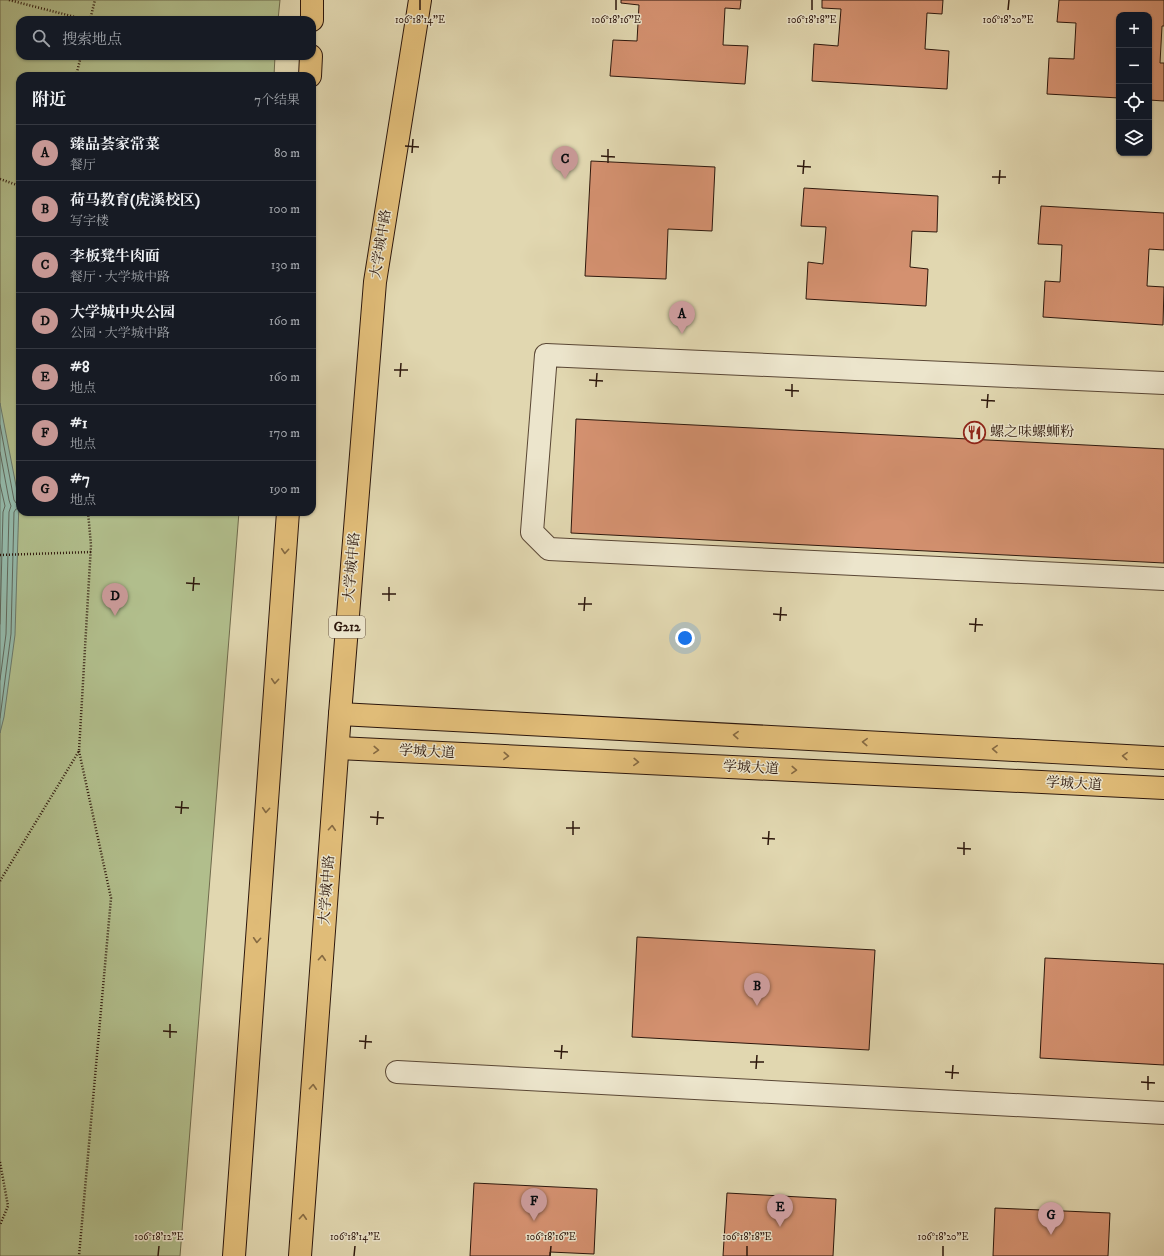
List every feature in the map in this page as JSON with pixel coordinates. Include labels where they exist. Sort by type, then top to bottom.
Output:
[{"type":"main road","points":[[312,0],[312,16]]},
{"type":"main road","name":"大学城中路","points":[[300,1256],[340,714],[375,282],[420,0]]},
{"type":"main road","points":[[310,72],[311,60]]},
{"type":"main road","points":[[234,1256],[288,516]]},
{"type":"main road","points":[[340,714],[1164,758]]},
{"type":"main road","name":"学城大道","points":[[338,748],[1164,788]]},
{"type":"lane","points":[[1164,383],[546,355],[532,532],[549,549],[1164,579]]},
{"type":"lane","points":[[397,1072],[1164,1113]]},
{"type":"path","points":[[9,0],[72,16]]},
{"type":"path","points":[[89,16],[95,0]]},
{"type":"path","points":[[77,72],[80,60]]},
{"type":"path","points":[[0,179],[16,185]]},
{"type":"path","points":[[79,1256],[111,898],[79,751],[91,552],[88,516]]},
{"type":"path","points":[[0,555],[91,552]]},
{"type":"path","points":[[0,881],[79,751]]},
{"type":"path","points":[[0,1162],[8,1206],[0,1225]]},
{"type":"green space","points":[[0,0],[280,0],[278,16],[16,16],[16,60],[275,60],[274,72],[16,72],[16,516],[239,516],[180,1256],[0,1256]]},
{"type":"water","points":[[0,403],[16,486],[16,516],[19,516],[15,635],[4,717],[0,733]]},
{"type":"building","points":[[621,0],[741,0],[740,9],[725,8],[723,45],[748,46],[745,84],[610,76],[613,40],[637,41],[639,5],[621,3]]},
{"type":"building","points":[[822,0],[943,0],[942,14],[927,13],[925,49],[949,51],[947,89],[812,81],[814,44],[838,46],[841,9],[822,8]]},
{"type":"building","points":[[1059,0],[1164,0],[1164,26],[1162,26],[1160,63],[1164,63],[1164,101],[1152,100],[1152,12],[1116,12],[1116,98],[1047,94],[1049,58],[1074,59],[1076,23],[1057,22]]},
{"type":"building","points":[[591,161],[715,167],[712,231],[668,229],[666,279],[585,276]]},
{"type":"building","points":[[804,188],[938,196],[937,232],[912,231],[910,267],[928,269],[926,306],[806,299],[808,262],[823,264],[826,227],[801,226]]},
{"type":"building","points":[[1041,206],[1164,213],[1164,250],[1149,249],[1147,286],[1164,287],[1163,325],[1043,317],[1045,281],[1060,282],[1062,245],[1038,244]]},
{"type":"building","points":[[576,419],[1164,449],[1164,563],[571,533]]},
{"type":"building","points":[[637,937],[875,950],[869,1050],[632,1037]]},
{"type":"building","points":[[1045,958],[1164,964],[1164,1065],[1040,1058]]},
{"type":"building","points":[[474,1183],[597,1189],[594,1254],[550,1252],[550,1256],[470,1256]]},
{"type":"building","points":[[727,1193],[836,1199],[833,1256],[723,1256]]},
{"type":"building","points":[[995,1208],[1110,1213],[1108,1256],[993,1256]]},
{"type":"place","name":"李板凳牛肉面","points":[[565,179]]},
{"type":"place","name":"臻品荟家常菜","points":[[682,334]]},
{"type":"place","name":"螺之味螺蛳粉","points":[[975,432]]},
{"type":"place","name":"大学城中央公园","points":[[115,616]]},
{"type":"place","name":"荷马教育(虎溪校区)","points":[[757,1006]]},
{"type":"place","name":"#1","points":[[534,1221]]},
{"type":"place","name":"#8","points":[[780,1227]]},
{"type":"place","name":"#7","points":[[1051,1235]]}]
